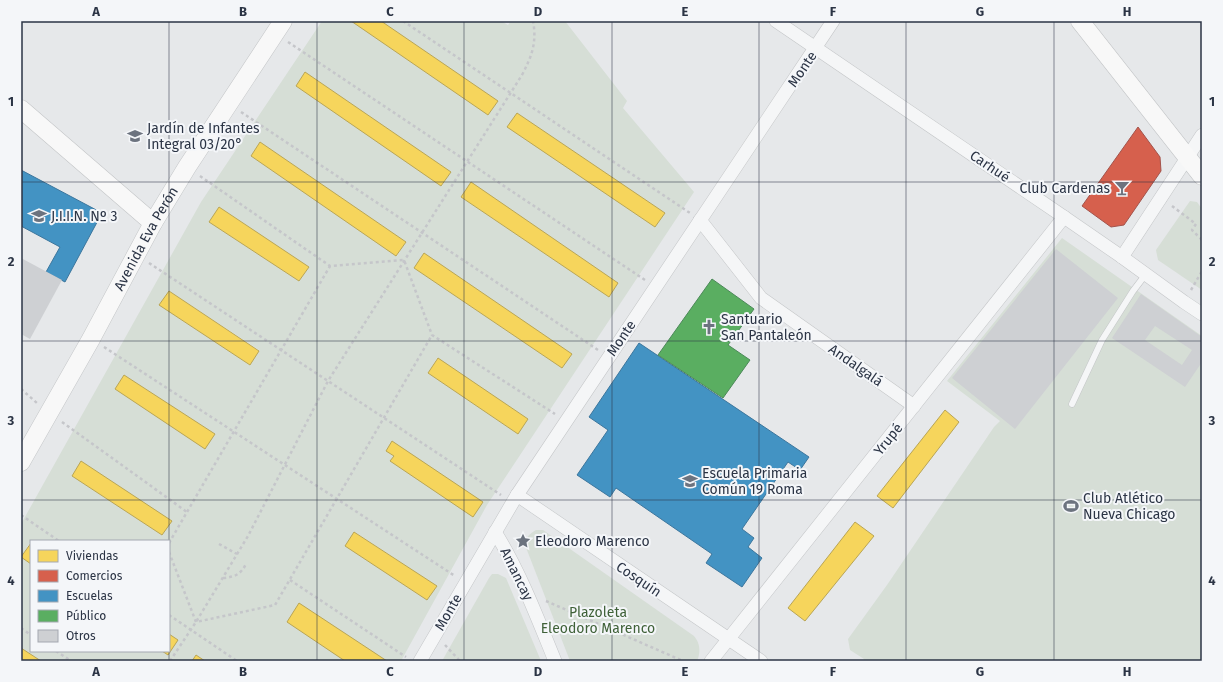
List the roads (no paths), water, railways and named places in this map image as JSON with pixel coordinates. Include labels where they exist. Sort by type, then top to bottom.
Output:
[{"type":"main road","points":[[1080,21],[1202,176]]},
{"type":"main road","name":"Avenida Eva Perón","points":[[21,462],[91,339],[153,223],[187,167],[279,27]]},
{"type":"main road","points":[[21,109],[153,223]]},
{"type":"street","name":"Carhué","points":[[776,21],[1064,217],[1202,314]]},
{"type":"street","name":"Monte","points":[[420,661],[515,499],[608,357],[833,21]]},
{"type":"street","points":[[1122,257],[1202,135]]},
{"type":"street","name":"Yrupé","points":[[711,661],[1064,217]]},
{"type":"street","name":"Andalgalá","points":[[700,220],[761,298],[914,406]]},
{"type":"street","name":"Cosquín","points":[[515,499],[760,661]]},
{"type":"street","name":"Amancay","points":[[495,532],[506,549],[526,591],[555,661]]},
{"type":"lane","points":[[1072,404],[1102,340],[1133,291],[1146,274]]},
{"type":"place","name":"Jardín de Infantes Integral 03/20°","points":[[135,136]]},
{"type":"place","name":"Club Cardenas","points":[[1122,188]]},
{"type":"place","name":"J.I.I.N. Nº 3","points":[[39,216]]},
{"type":"place","name":"Santuario San Pantaleón","points":[[709,327]]},
{"type":"place","name":"Escuela Primaria Común 19 Roma","points":[[690,481]]},
{"type":"place","name":"Club Atlético Nueva Chicago","points":[[1071,506]]},
{"type":"place","name":"Eleodoro Marenco","points":[[523,541]]},
{"type":"park label","name":"Plazoleta Eleodoro Marenco","points":[[598,620]]}]
